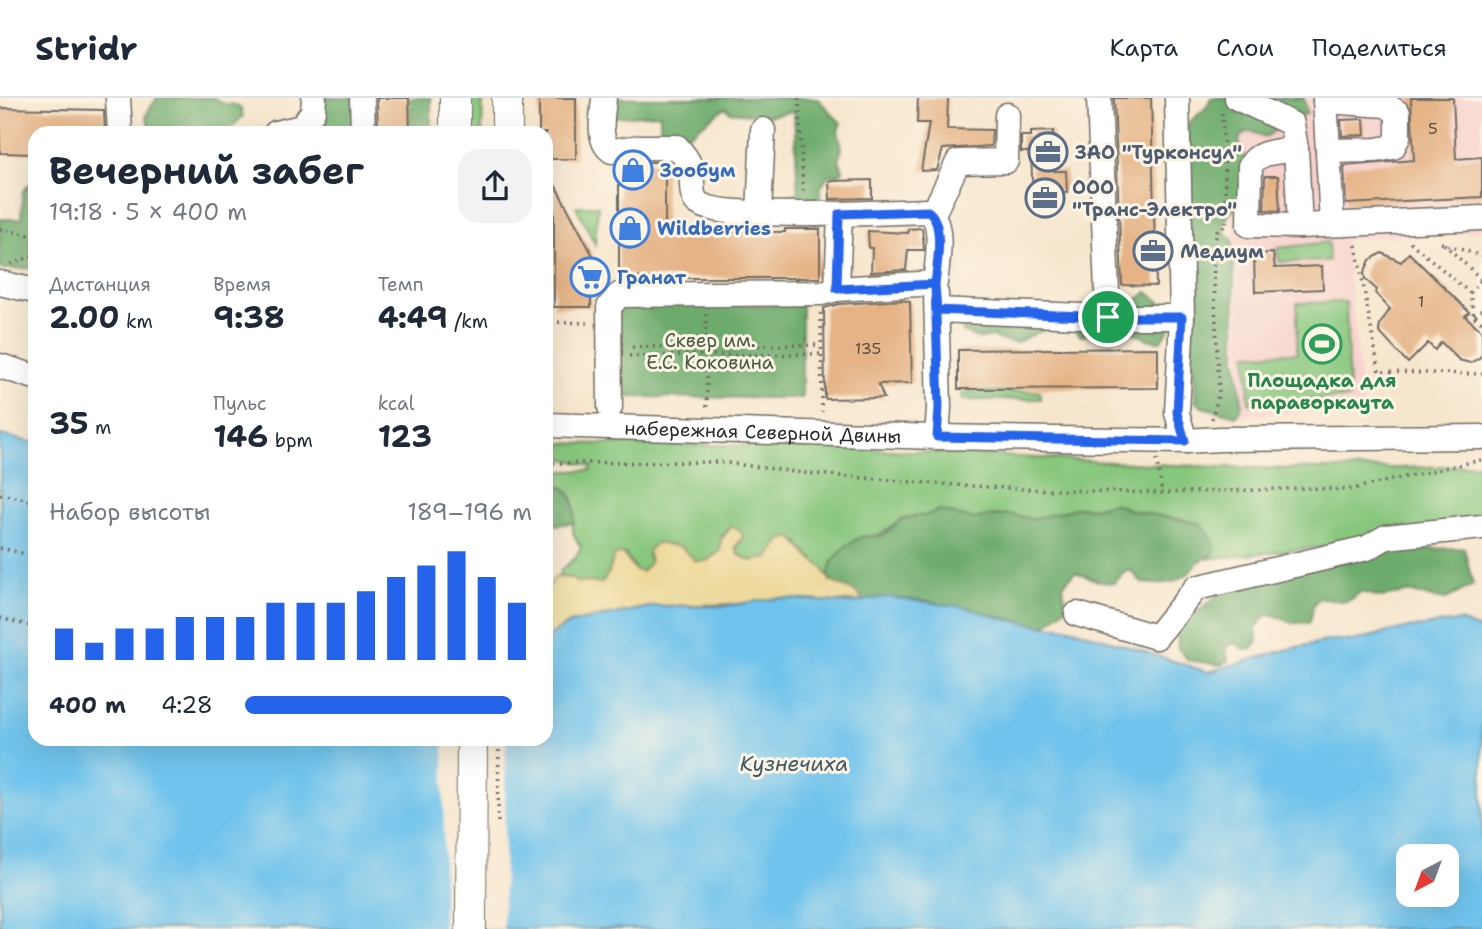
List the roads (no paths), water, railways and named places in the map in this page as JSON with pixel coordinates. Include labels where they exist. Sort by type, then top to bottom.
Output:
[{"type":"main road","points":[[455,98],[455,126]]},
{"type":"main road","points":[[507,98],[507,126]]},
{"type":"main road","points":[[471,929],[472,746]]},
{"type":"street","points":[[118,98],[120,126]]},
{"type":"street","points":[[303,126],[313,111],[314,98]]},
{"type":"street","points":[[362,98],[363,126]]},
{"type":"street","points":[[604,98],[603,139],[606,148],[612,151],[640,147],[677,147],[691,168],[694,198],[699,204],[710,209],[759,213],[928,211],[933,214],[938,228],[935,284],[937,437]]},
{"type":"street","points":[[1099,98],[1108,317]]},
{"type":"street","points":[[1177,98],[1182,317],[1177,413],[1185,441]]},
{"type":"street","points":[[1229,104],[1292,124],[1325,106],[1386,105],[1398,113],[1398,137],[1393,147],[1328,151]]},
{"type":"street","points":[[1325,106],[1332,224]]},
{"type":"street","points":[[933,214],[958,162],[1006,161],[1007,116]]},
{"type":"street","points":[[1292,124],[1300,226]]},
{"type":"street","points":[[759,213],[763,130]]},
{"type":"street","points":[[1296,149],[1258,155],[1253,160],[1250,166],[1249,225],[1300,226],[1482,218]]},
{"type":"street","points":[[829,291],[839,214]]},
{"type":"street","points":[[2,275],[28,288]]},
{"type":"street","points":[[610,407],[609,307],[619,295],[829,291],[935,284]]},
{"type":"street","points":[[937,310],[1108,317],[1182,317]]},
{"type":"street","points":[[0,366],[28,375]]},
{"type":"street","name":"набережная Северной Двины","points":[[553,425],[937,437],[1185,441],[1482,437]]},
{"type":"street","points":[[1077,614],[1156,637],[1196,588],[1367,548],[1387,537],[1482,527]]},
{"type":"water","name":"Кузнечиха","points":[[0,435],[28,441],[28,746],[553,746],[553,634],[570,623],[655,606],[725,606],[778,598],[851,603],[886,597],[964,607],[1008,620],[1070,628],[1208,672],[1293,648],[1333,640],[1353,641],[1401,629],[1460,621],[1482,630],[1482,929],[0,929]]},
{"type":"place","name":"ЗАО \"Турконсул\"","points":[[1048,152]]},
{"type":"place","name":"Зообум","points":[[633,170]]},
{"type":"place","name":"ООО \"Транс-Электро\"","points":[[1045,198]]},
{"type":"place","name":"Wildberries","points":[[630,228]]},
{"type":"place","name":"Медиум","points":[[1153,251]]},
{"type":"place","name":"Гранат","points":[[590,277]]},
{"type":"place","name":"Площадка для параворкаута","points":[[1322,344]]},
{"type":"park label","name":"Сквер им. Е.С. Коковина","points":[[710,351]]}]
